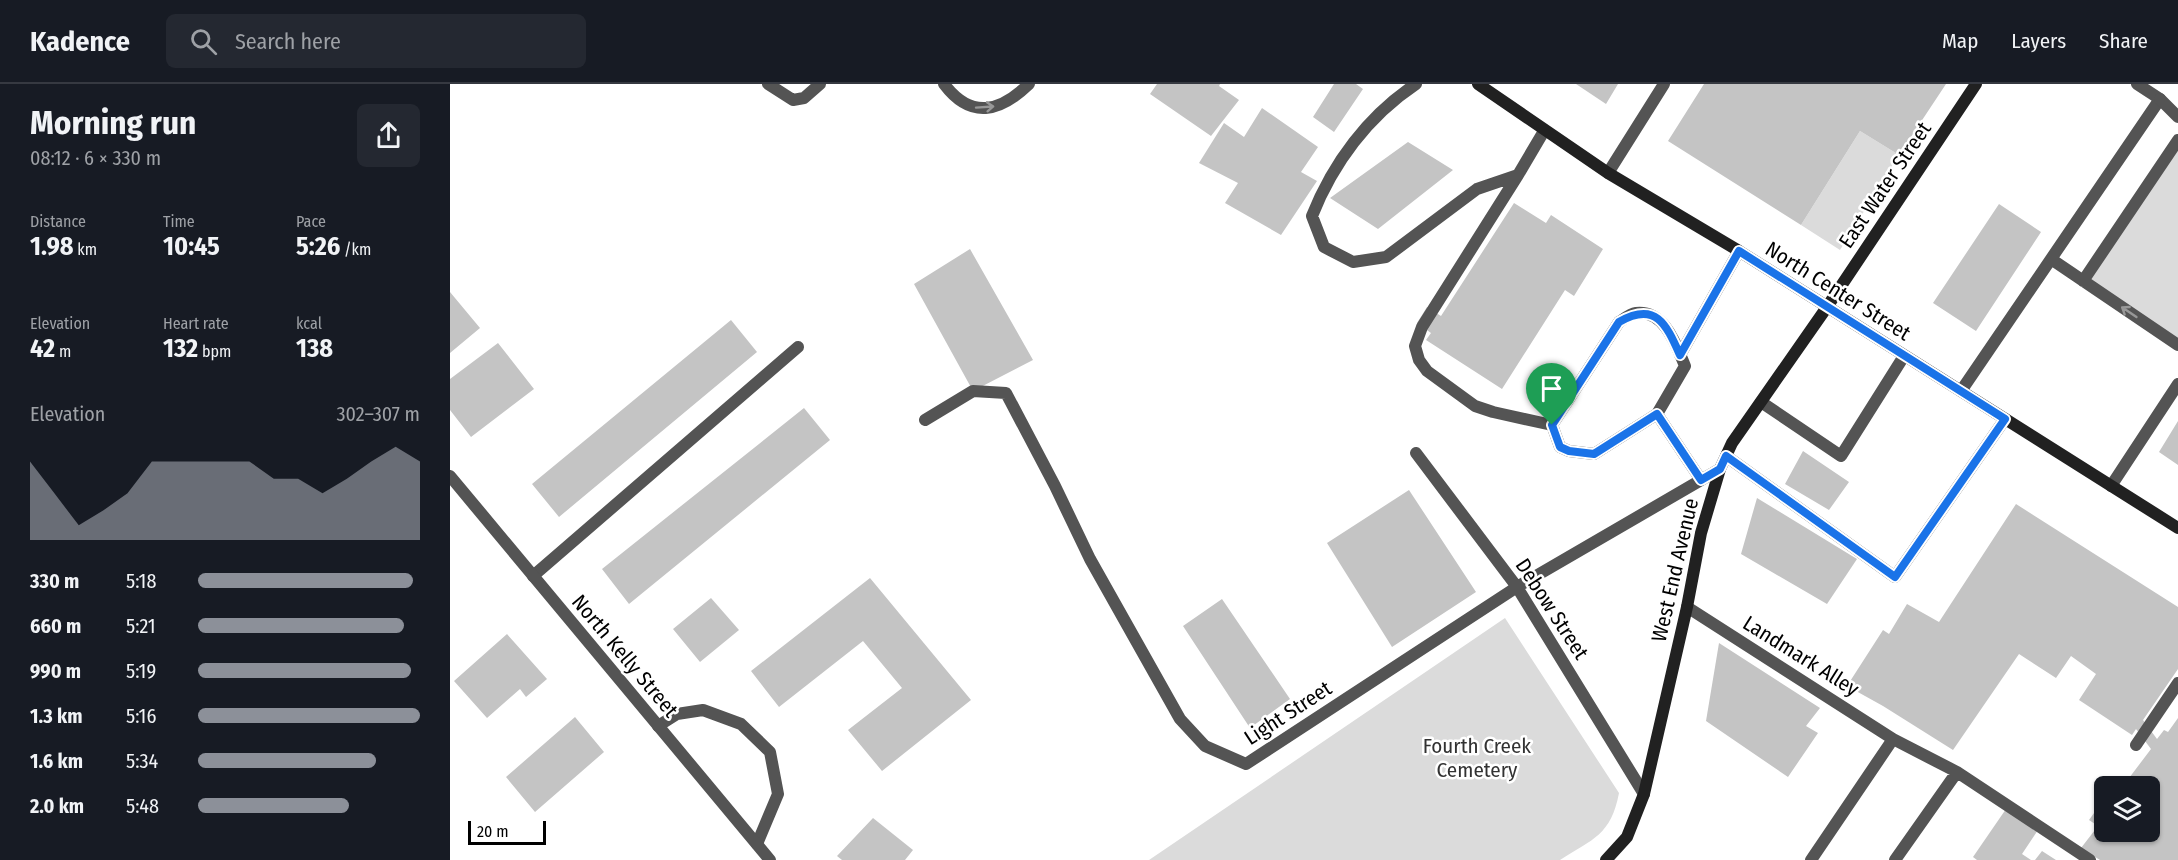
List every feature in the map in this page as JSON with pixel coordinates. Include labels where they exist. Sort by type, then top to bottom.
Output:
[{"type":"main road","name":"North Center Street","points":[[1478,84],[1608,173],[1739,251],[2178,528]]},
{"type":"main road","name":"East Water Street","points":[[1827,307],[1976,84]]},
{"type":"main road","name":"West End Avenue","points":[[1606,860],[1627,837],[1644,794],[1687,607],[1701,533],[1720,469],[1732,443],[1827,307]]},
{"type":"street","points":[[768,84],[793,100],[804,98],[820,84]]},
{"type":"street","points":[[944,84],[966,105],[985,110],[1006,103],[1029,84]]},
{"type":"street","points":[[1416,84],[1402,93],[1364,127],[1323,188],[1312,216],[1324,247],[1353,262],[1386,257],[1477,189],[1518,175]]},
{"type":"street","points":[[1608,173],[1664,84]]},
{"type":"street","points":[[2137,84],[2160,99],[2178,117]]},
{"type":"street","points":[[1960,391],[2160,99]]},
{"type":"street","points":[[1544,131],[1422,327],[1415,346],[1419,360],[1427,371],[1475,406],[1552,425]]},
{"type":"street","points":[[2083,281],[2178,140]]},
{"type":"street","points":[[1680,355],[1739,251]]},
{"type":"street","points":[[2051,259],[2178,345]]},
{"type":"street","points":[[1635,313],[1651,315],[1667,327],[1685,366],[1657,414],[1594,454],[1569,451],[1560,447],[1552,425],[1619,322],[1635,313]]},
{"type":"street","points":[[533,576],[798,346]]},
{"type":"street","points":[[1761,402],[1841,456],[1904,356]]},
{"type":"street","points":[[2111,486],[2178,384]]},
{"type":"street","name":"Light Street","points":[[925,420],[973,391],[1006,393],[1090,559],[1180,719],[1205,746],[1246,764],[1517,587],[1720,469]]},
{"type":"street","points":[[1657,414],[1701,480]]},
{"type":"street","points":[[1726,456],[1895,577],[2005,419]]},
{"type":"street","name":"Debow Street","points":[[1416,453],[1517,587],[1644,794]]},
{"type":"street","name":"North Kelly Street","points":[[451,479],[770,860]]},
{"type":"street","name":"Landmark Alley","points":[[1687,607],[1893,738],[1957,772],[2090,860]]},
{"type":"street","points":[[2136,745],[2178,683]]},
{"type":"street","points":[[658,726],[677,714],[704,710],[741,724],[770,752],[778,794],[757,844]]},
{"type":"street","points":[[1816,858],[1893,738]]},
{"type":"street","points":[[1895,860],[1957,772]]},
{"type":"green space","points":[[1860,131],[1899,155],[1840,250],[1801,225]]},
{"type":"green space","points":[[2178,140],[2178,345],[2083,281]]},
{"type":"green space","name":"Fourth Creek Cemetery","points":[[1505,618],[1619,793],[1616,807],[1606,827],[1591,841],[1560,860],[1149,860]]},
{"type":"building","points":[[1157,84],[1220,84],[1219,86],[1239,100],[1211,136],[1150,94]]},
{"type":"building","points":[[1334,84],[1356,84],[1363,89],[1334,132],[1313,117]]},
{"type":"building","points":[[1576,84],[1618,84],[1606,104]]},
{"type":"building","points":[[1704,84],[1946,84],[1899,155],[1860,131],[1801,225],[1668,141]]},
{"type":"building","points":[[1262,108],[1318,147],[1301,172],[1317,181],[1281,235],[1225,203],[1238,183],[1199,163],[1224,123],[1244,137]]},
{"type":"building","points":[[1408,142],[1453,170],[1378,229],[1330,198]]},
{"type":"building","points":[[1514,203],[1546,223],[1551,215],[1603,249],[1574,296],[1565,290],[1502,389],[1426,340],[1431,333],[1417,323],[1427,307],[1441,316]]},
{"type":"building","points":[[1999,204],[2041,232],[1976,331],[1933,303]]},
{"type":"building","points":[[970,249],[1033,360],[973,391],[914,284]]},
{"type":"building","points":[[450,292],[480,328],[450,353]]},
{"type":"building","points":[[731,320],[757,352],[559,517],[532,484]]},
{"type":"building","points":[[498,343],[534,389],[471,437],[450,410],[450,379]]},
{"type":"building","points":[[804,408],[830,440],[629,604],[602,569]]},
{"type":"building","points":[[2178,421],[2178,465],[2159,452]]},
{"type":"building","points":[[1803,451],[1849,482],[1829,510],[1785,484]]},
{"type":"building","points":[[1409,490],[1476,592],[1392,647],[1327,543]]},
{"type":"building","points":[[1757,498],[1857,559],[1827,604],[1741,554]]},
{"type":"building","points":[[2016,504],[2178,607],[2178,669],[2143,720],[2157,739],[2164,730],[2168,732],[2178,718],[2178,860],[2100,860],[2081,848],[2094,831],[2094,842],[2160,842],[2160,776],[2131,776],[2151,749],[2136,729],[2132,735],[2079,700],[2096,674],[2071,656],[2056,678],[2019,654],[1953,750],[1847,686],[1883,630],[1889,634],[1907,604],[1939,622]]},
{"type":"building","points":[[870,578],[971,700],[882,771],[848,730],[902,688],[863,641],[779,707],[751,671]]},
{"type":"building","points":[[711,598],[739,630],[700,662],[673,629]]},
{"type":"building","points":[[1222,599],[1290,699],[1250,728],[1183,626]]},
{"type":"building","points":[[507,634],[547,679],[526,697],[520,689],[487,718],[454,681]]},
{"type":"building","points":[[1719,643],[1820,708],[1806,726],[1818,733],[1788,777],[1706,721]]},
{"type":"building","points":[[575,717],[604,752],[535,812],[506,777]]},
{"type":"building","points":[[2006,809],[2038,830],[2022,854],[2031,860],[1977,860],[1973,857]]},
{"type":"building","points":[[2094,813],[2094,823],[2089,820]]},
{"type":"building","points":[[873,818],[913,850],[905,860],[842,860],[837,856]]},
{"type":"building","points":[[2042,851],[2056,860],[2035,860]]},
{"type":"route","points":[[1739,251],[2005,419],[1895,577],[1726,456],[1720,469],[1701,480],[1657,414],[1594,454],[1569,451],[1560,447],[1552,425],[1619,322],[1635,313],[1651,315],[1667,327],[1680,355],[1739,251]]}]
